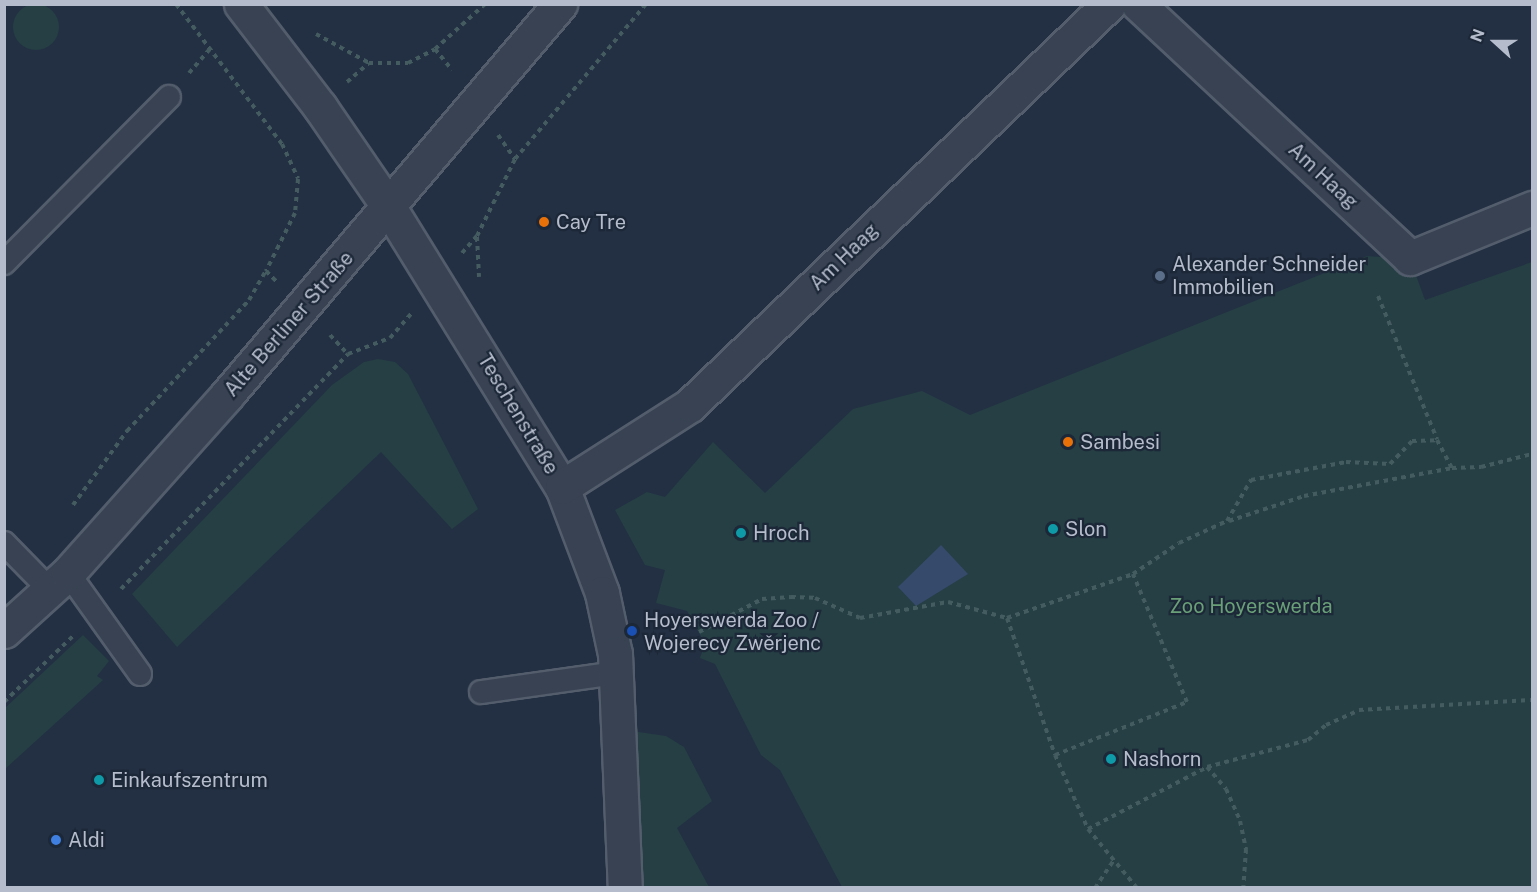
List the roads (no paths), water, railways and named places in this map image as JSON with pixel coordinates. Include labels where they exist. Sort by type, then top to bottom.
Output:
[{"type":"street","name":"Teschenstraße","points":[[241,4],[320,107],[390,209],[438,283],[562,487],[602,593],[616,673],[625,888]]},
{"type":"street","name":"Alte Berliner Straße","points":[[4,631],[59,582],[390,209],[476,100],[560,4]]},
{"type":"street","name":"Am Haag","points":[[562,487],[690,405],[1108,4]]},
{"type":"street","name":"Am Haag","points":[[1138,4],[1410,258],[1533,208]]},
{"type":"lane","points":[[4,262],[169,97]]},
{"type":"lane","points":[[4,543],[59,582],[97,613],[140,674]]},
{"type":"lane","points":[[481,692],[616,673]]},
{"type":"water","points":[[941,545],[968,574],[916,606],[898,587]]},
{"type":"place","name":"Cay Tre","points":[[544,222]]},
{"type":"place","name":"Alexander Schneider Immobilien","points":[[1160,276]]},
{"type":"place","name":"Sambesi","points":[[1068,442]]},
{"type":"place","name":"Slon","points":[[1053,529]]},
{"type":"place","name":"Hroch","points":[[741,533]]},
{"type":"place","name":"Hoyerswerda Zoo / Wojerecy Zwěrjenc","points":[[632,631]]},
{"type":"place","name":"Nashorn","points":[[1111,759]]},
{"type":"place","name":"Einkaufszentrum","points":[[99,780]]},
{"type":"place","name":"Aldi","points":[[56,840]]},
{"type":"park label","name":"Zoo Hoyerswerda","points":[[1251,606]]}]
